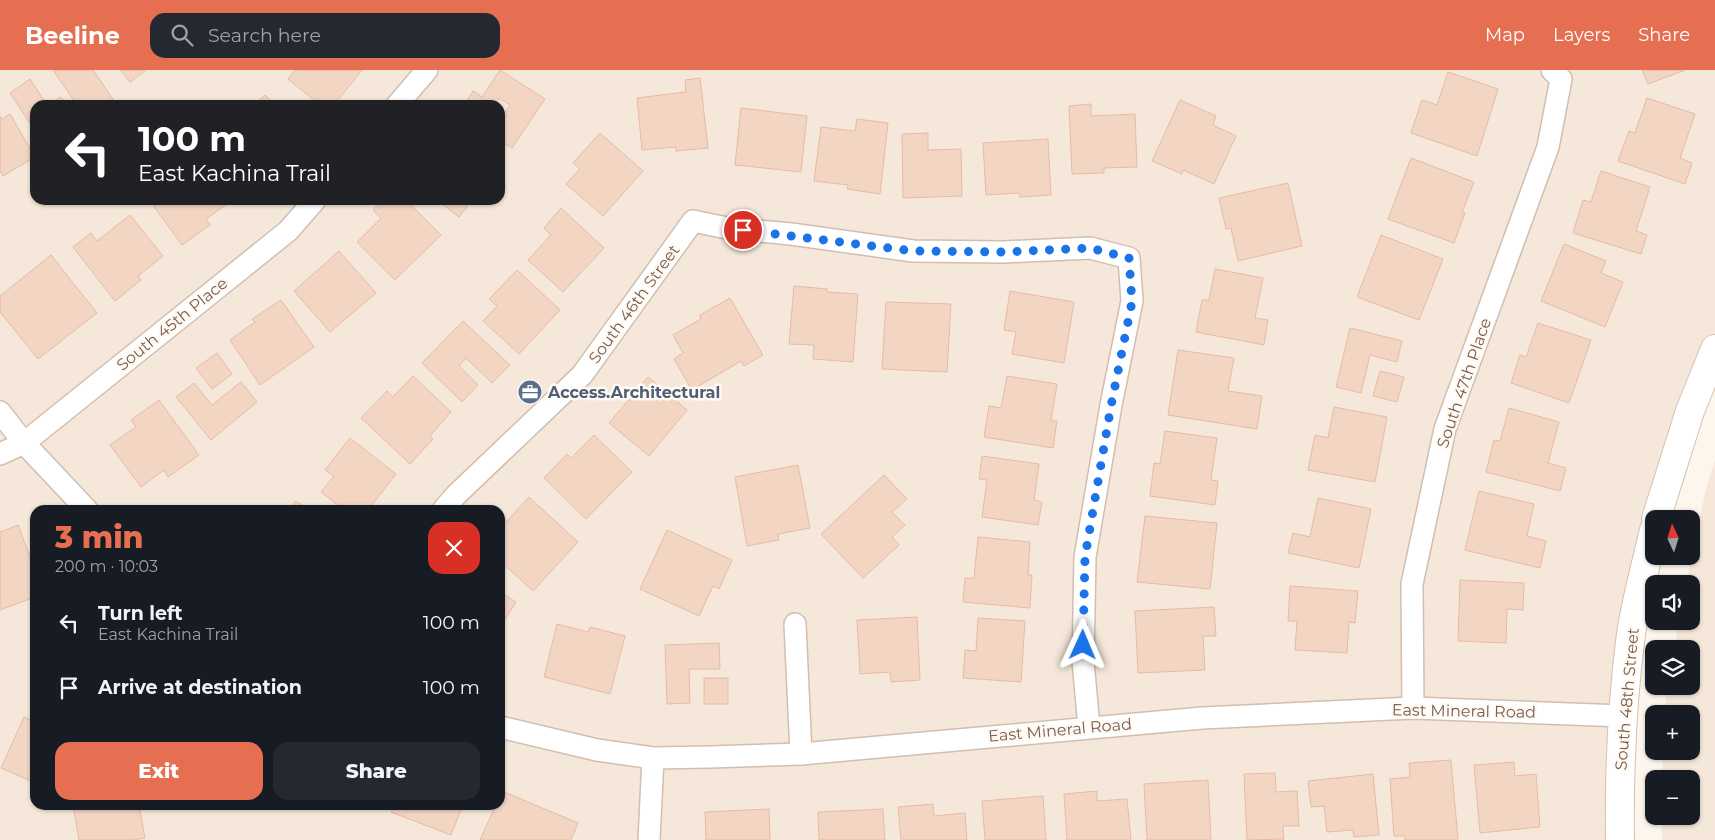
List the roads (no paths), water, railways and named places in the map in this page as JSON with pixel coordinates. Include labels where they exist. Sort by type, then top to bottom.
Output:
[{"type":"main road","points":[[1659,510],[1690,411],[1715,348]]},
{"type":"main road","name":"South 48th Street","points":[[1620,840],[1623,716],[1631,633],[1646,565]]},
{"type":"street","points":[[400,100],[427,70]]},
{"type":"street","name":"South 47th Place","points":[[1413,708],[1412,584],[1445,429],[1548,147],[1561,79],[1552,70]]},
{"type":"street","name":"South 45th Place","points":[[0,454],[24,443],[288,231],[311,205]]},
{"type":"street","name":"South 46th Street","points":[[447,505],[582,375],[693,220],[727,228],[791,234],[913,251],[1004,252],[1090,248],[1129,258],[1132,302],[1085,557],[1083,662],[1089,727]]},
{"type":"street","points":[[0,412],[24,443],[83,505]]},
{"type":"street","points":[[795,624],[801,754]]},
{"type":"street","name":"East Mineral Road","points":[[505,728],[597,750],[653,758],[801,754],[1202,718],[1413,708],[1623,716]]},
{"type":"street","points":[[649,840],[653,758]]},
{"type":"place","name":"Access.Architectural","points":[[530,392]]}]
